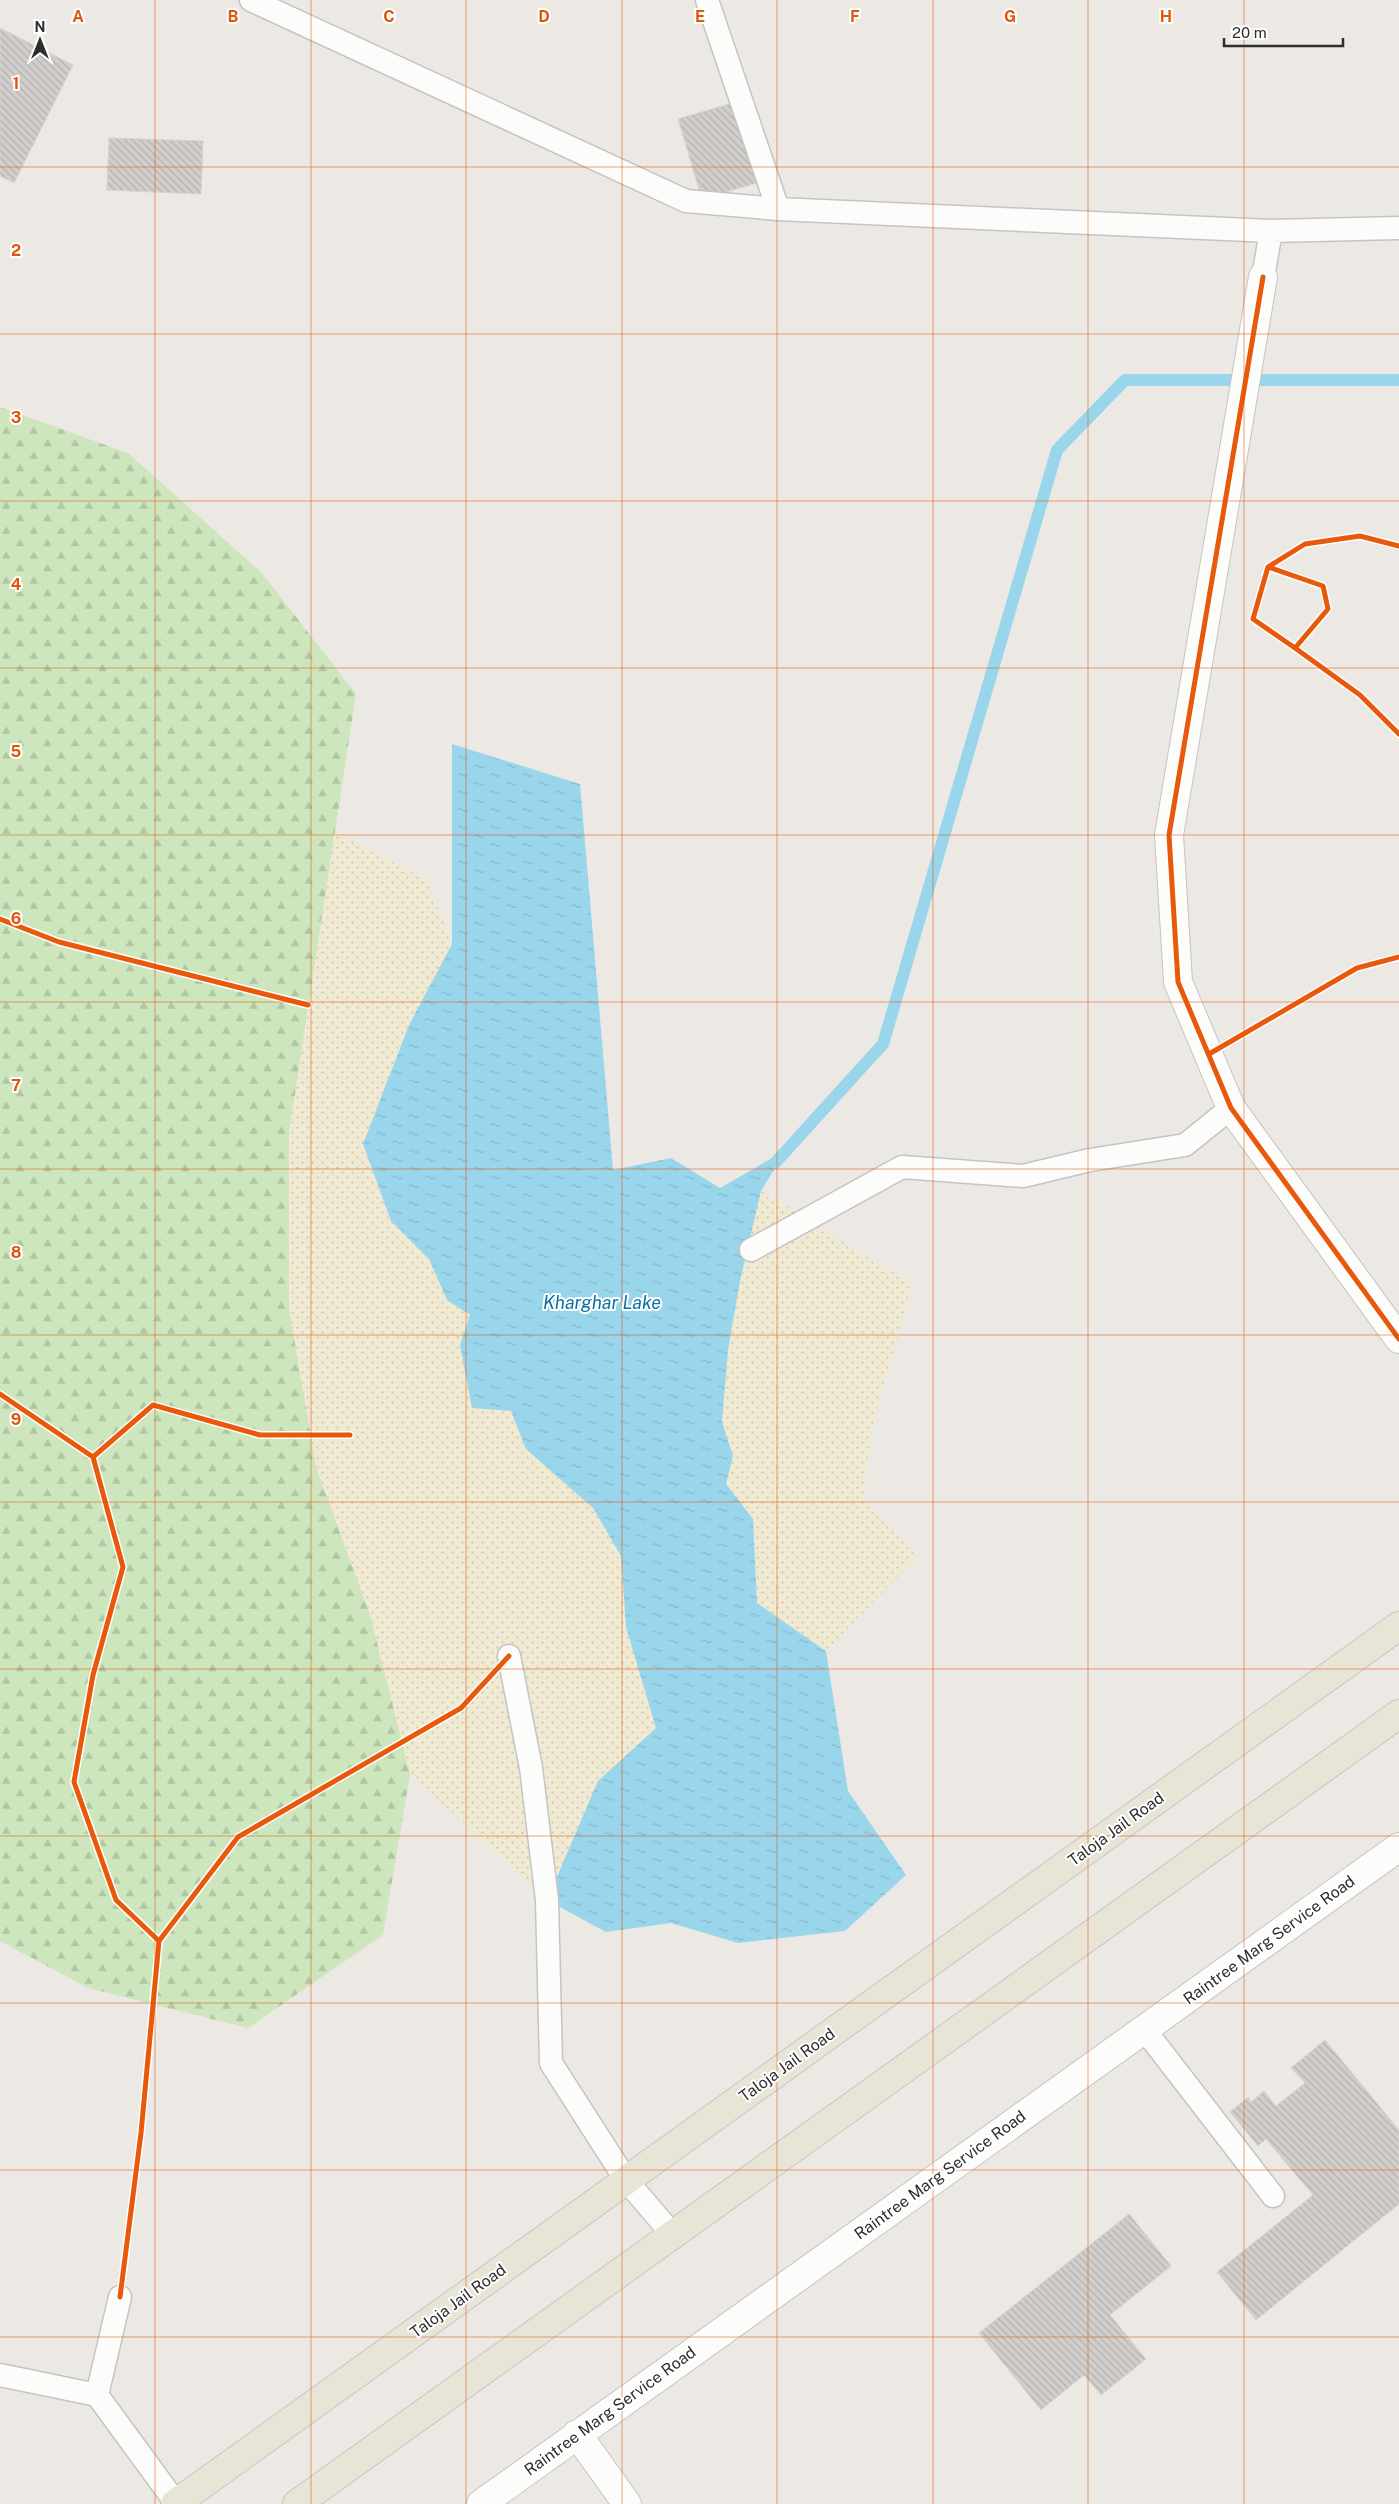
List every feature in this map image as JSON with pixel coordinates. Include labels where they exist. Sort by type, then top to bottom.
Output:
[{"type":"main road","name":"Taloja Jail Road","points":[[176,2504],[1399,1626]]},
{"type":"main road","points":[[297,2504],[1399,1714]]},
{"type":"street","points":[[1263,277],[1169,835],[1178,982],[1231,1108],[1399,1338]]},
{"type":"street","name":"Raintree Marg Service Road","points":[[481,2504],[1399,1847]]},
{"type":"street","points":[[577,2434],[627,2504]]},
{"type":"lane","points":[[251,0],[686,201],[778,209],[1271,231],[1399,228]]},
{"type":"lane","points":[[707,0],[778,209]]},
{"type":"lane","points":[[1263,277],[1271,231]]},
{"type":"lane","points":[[751,1250],[902,1167],[1023,1176],[1090,1160],[1185,1145],[1231,1108]]},
{"type":"lane","points":[[509,1656],[531,1768],[547,1900],[551,2063],[626,2180],[673,2235]]},
{"type":"lane","points":[[1144,2029],[1273,2196]]},
{"type":"lane","points":[[97,2395],[120,2297]]},
{"type":"lane","points":[[0,2375],[97,2395],[176,2504]]},
{"type":"green space","points":[[0,407],[128,453],[262,573],[356,694],[289,1134],[316,1467],[370,1614],[410,1774],[383,1935],[248,2028],[88,1988],[0,1941]]},
{"type":"sand","points":[[335,832],[427,880],[452,944],[409,1025],[363,1145],[391,1221],[429,1259],[447,1300],[470,1315],[460,1345],[511,1411],[526,1449],[593,1508],[621,1556],[626,1627],[656,1728],[598,1781],[547,1900],[410,1774],[370,1614],[316,1467],[289,1308],[289,1134]]},
{"type":"sand","points":[[761,1191],[912,1284],[873,1425],[863,1497],[917,1557],[826,1651],[757,1603],[753,1520],[726,1484],[733,1456],[722,1422],[728,1350],[740,1281]]},
{"type":"water","name":"Kharghar Lake","points":[[452,744],[580,784],[613,1170],[671,1158],[720,1188],[786,1150],[761,1191],[740,1281],[728,1350],[722,1422],[733,1456],[726,1484],[753,1519],[757,1603],[826,1651],[848,1791],[906,1875],[845,1931],[738,1943],[671,1923],[606,1932],[547,1900],[598,1781],[656,1728],[626,1627],[621,1556],[593,1508],[526,1449],[511,1411],[472,1408],[460,1345],[470,1315],[447,1300],[429,1259],[391,1221],[363,1144],[409,1025],[452,944]]},
{"type":"building","points":[[0,28],[73,65],[14,183],[0,176]]},
{"type":"building","points":[[736,102],[760,182],[702,199],[678,119]]},
{"type":"building","points":[[109,138],[203,141],[201,194],[107,190]]},
{"type":"building","points":[[1325,2040],[1399,2130],[1399,2204],[1256,2320],[1217,2272],[1313,2195],[1266,2139],[1258,2146],[1230,2112],[1248,2097],[1251,2102],[1264,2091],[1276,2106],[1305,2083],[1291,2068]]},
{"type":"building","points":[[1129,2214],[1171,2266],[1110,2315],[1146,2359],[1101,2395],[1084,2375],[1041,2410],[979,2333]]},
{"type":"waterway","points":[[775,1163],[883,1044],[1057,450],[1125,380],[1399,380]]},
{"type":"cycle path","points":[[1263,277],[1169,835],[1178,982],[1231,1108],[1399,1339]]},
{"type":"cycle path","points":[[1268,567],[1323,586],[1328,609],[1295,648],[1253,619],[1268,567],[1305,544],[1360,536],[1399,546]]},
{"type":"cycle path","points":[[1295,648],[1360,695],[1399,734]]},
{"type":"cycle path","points":[[0,919],[59,942],[308,1005]]},
{"type":"cycle path","points":[[1209,1054],[1357,968],[1399,957]]},
{"type":"cycle path","points":[[0,1394],[93,1457]]},
{"type":"cycle path","points":[[159,1941],[116,1900],[74,1782],[93,1675],[123,1567],[93,1457],[153,1405],[260,1435],[350,1435]]},
{"type":"cycle path","points":[[120,2297],[141,2133],[159,1941],[238,1837],[461,1708],[509,1656]]}]
